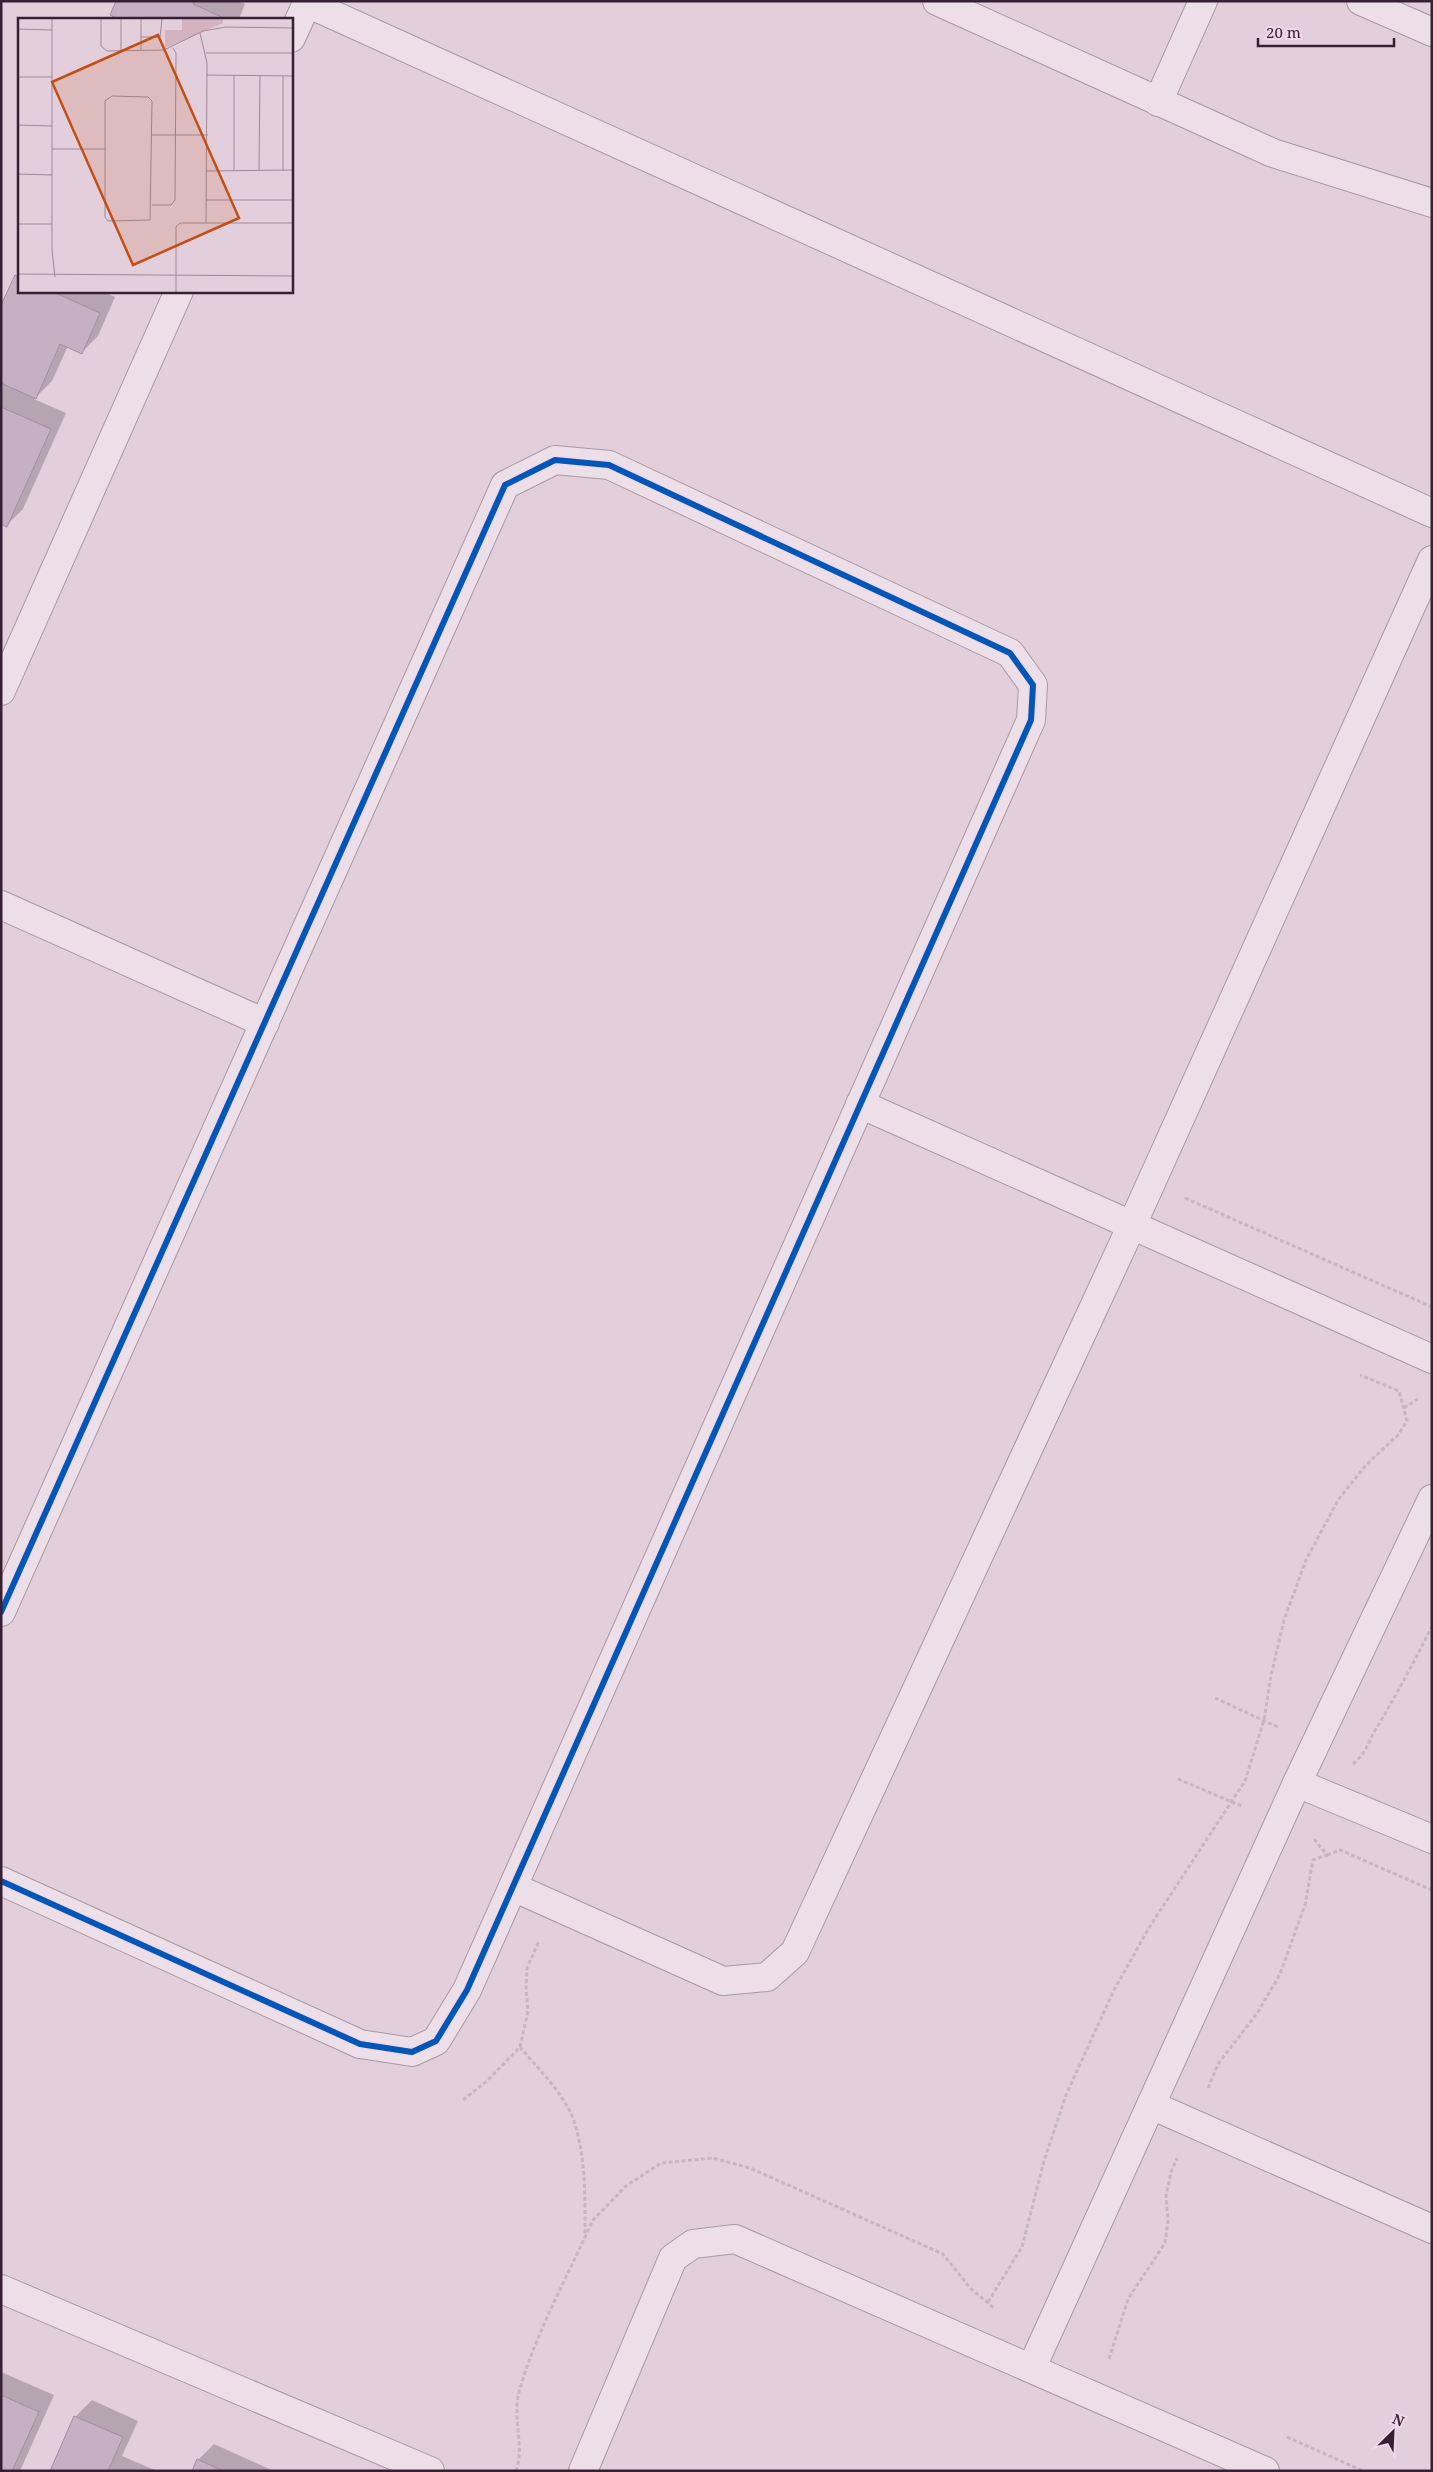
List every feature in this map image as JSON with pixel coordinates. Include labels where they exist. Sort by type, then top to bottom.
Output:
[{"type":"street","points":[[938,1],[1273,153],[1432,203]]},
{"type":"street","points":[[1158,102],[1203,1]]},
{"type":"street","points":[[1361,1],[1432,32]]},
{"type":"street","points":[[292,36],[307,2],[1432,513]]},
{"type":"street","points":[[1,691],[179,292]]},
{"type":"street","points":[[1,1612],[505,485],[555,460],[609,465],[1010,653],[1034,685],[1031,720],[467,1990],[436,2040],[412,2052],[360,2044],[1,1881]]},
{"type":"street","points":[[513,1887],[723,1980],[767,1977],[795,1952],[1132,1225],[1432,560]]},
{"type":"street","points":[[1,905],[265,1023]]},
{"type":"street","points":[[860,1104],[1432,1359]]},
{"type":"street","points":[[1032,2367],[1297,1783],[1432,1499]]},
{"type":"street","points":[[1297,1783],[1432,1839]]},
{"type":"street","points":[[1151,2105],[1432,2229]]},
{"type":"street","points":[[583,2471],[673,2258],[693,2244],[735,2239],[1032,2367],[1265,2471]]},
{"type":"street","points":[[1,2288],[430,2471]]},
{"type":"path","points":[[1176,1194],[1432,1307]]},
{"type":"path","points":[[988,2302],[1022,2247],[1044,2161],[1066,2095],[1114,1990],[1155,1918],[1245,1781],[1264,1720],[1271,1676],[1284,1620],[1306,1560],[1338,1500],[1366,1465],[1398,1434],[1407,1421],[1399,1391],[1360,1375]]},
{"type":"path","points":[[1404,1408],[1418,1399]]},
{"type":"path","points":[[1353,1764],[1365,1754],[1370,1739],[1409,1672],[1432,1626]]},
{"type":"path","points":[[1215,1698],[1288,1732]]},
{"type":"path","points":[[1178,1779],[1251,1810]]},
{"type":"path","points":[[1314,1838],[1327,1855]]},
{"type":"path","points":[[1206,2091],[1218,2064],[1258,2012],[1280,1974],[1305,1905],[1313,1860],[1340,1850],[1432,1890]]},
{"type":"path","points":[[462,2100],[487,2081],[520,2047],[528,2011],[526,1988],[528,1968],[541,1936]]},
{"type":"path","points":[[520,2047],[553,2086],[573,2120],[582,2158],[585,2236]]},
{"type":"path","points":[[1102,2356],[1110,2360],[1128,2299],[1157,2259],[1165,2243],[1168,2221],[1166,2196],[1171,2172],[1177,2158]]},
{"type":"building","points":[[116,1],[194,1],[193,4],[224,18],[117,18],[110,15]]},
{"type":"building","points":[[15,275],[18,276],[18,292],[53,292],[100,313],[82,354],[60,344],[36,399],[1,383],[1,305]]},
{"type":"building","points":[[1,407],[51,429],[7,527],[1,524]]},
{"type":"building","points":[[1,2395],[39,2412],[12,2471],[1,2471]]},
{"type":"building","points":[[74,2416],[123,2437],[108,2471],[50,2471]]},
{"type":"building","points":[[197,2459],[223,2471],[192,2471]]},
{"type":"cycle path","points":[[1,1612],[505,485],[555,460],[609,465],[1010,653],[1033,685],[1031,720],[467,1990],[436,2041],[412,2052],[360,2044],[1,1881]]}]
